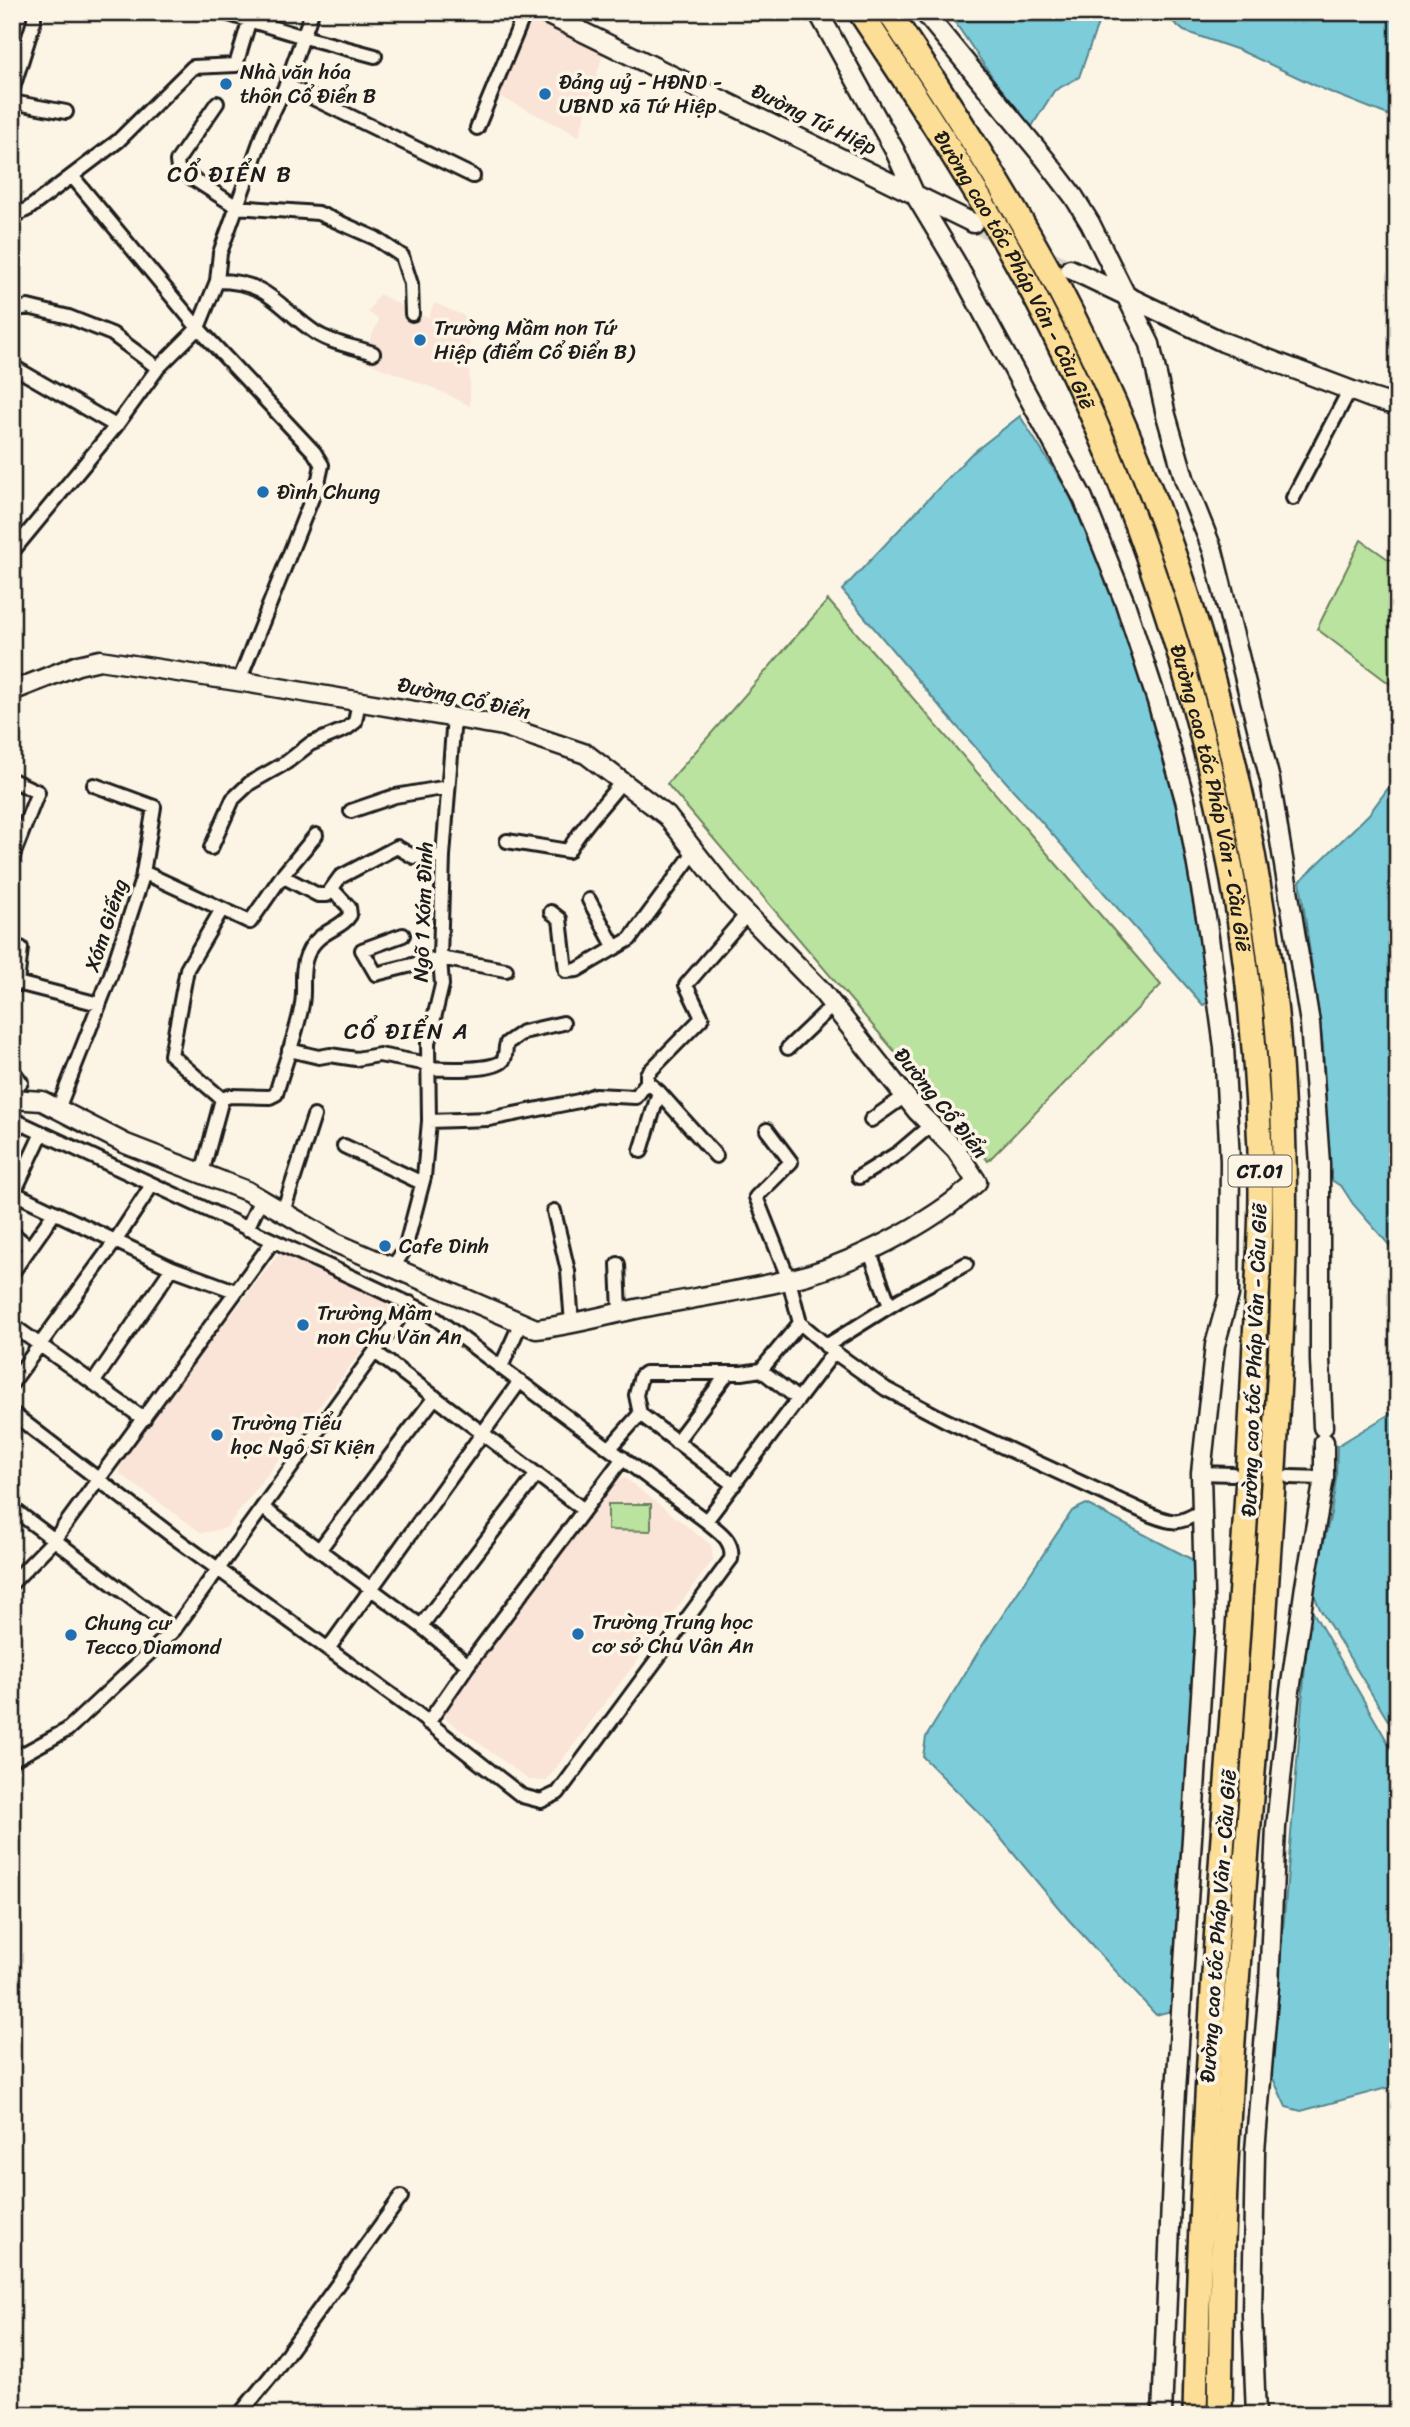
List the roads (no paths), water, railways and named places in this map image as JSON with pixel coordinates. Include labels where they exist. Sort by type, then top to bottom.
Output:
[{"type":"highway","name":"Đường cao tốc Pháp Vân - Cầu Giẽ","points":[[860,12],[954,153],[1014,258],[1103,441],[1138,528],[1166,608],[1203,743],[1221,822],[1250,999],[1261,1196],[1249,1491],[1207,2084],[1199,2240],[1195,2415]]},
{"type":"highway","name":"Đường cao tốc Pháp Vân - Cầu Giẽ","points":[[889,12],[981,152],[1021,221],[1060,292],[1122,420],[1175,562],[1210,673],[1249,837],[1271,976],[1283,1105],[1286,1198],[1272,1496],[1223,2237],[1220,2415]]},
{"type":"street","points":[[12,91],[34,21],[34,12]]},
{"type":"street","points":[[222,12],[252,17],[304,37],[375,56]]},
{"type":"street","points":[[12,552],[116,426],[158,368],[198,328],[217,281],[220,253],[264,131],[286,85],[312,12]]},
{"type":"street","points":[[477,128],[525,12]]},
{"type":"street","name":"Đường Tứ Hiệp","points":[[542,12],[972,223]]},
{"type":"street","points":[[818,12],[895,151],[914,193],[957,263],[1083,498],[1125,603],[1157,701],[1186,803],[1207,923],[1224,1047],[1230,1161],[1229,1295],[1215,1345],[1201,1473],[1205,1632],[1174,2121],[1162,2415]]},
{"type":"street","points":[[924,12],[1074,197],[1090,223],[1150,344],[1185,481],[1213,551],[1278,817],[1310,1023],[1320,1164],[1320,1360],[1324,1478],[1292,1678],[1276,1827],[1269,1986],[1255,2151],[1252,2315],[1256,2415]]},
{"type":"street","points":[[12,217],[28,209],[118,141],[193,67],[236,65],[252,17]]},
{"type":"street","points":[[286,85],[473,176]]},
{"type":"street","points":[[12,102],[66,112]]},
{"type":"street","points":[[217,103],[177,161],[178,169],[237,208],[318,213],[375,238],[402,256],[411,284],[412,314]]},
{"type":"street","points":[[72,176],[198,328],[314,452],[322,465],[318,483],[239,681]]},
{"type":"street","points":[[1070,269],[1223,342],[1398,405]]},
{"type":"street","points":[[217,281],[233,281],[270,294],[317,335],[373,353]]},
{"type":"street","points":[[12,310],[28,307],[91,325],[112,334],[158,368]]},
{"type":"street","points":[[12,366],[116,426]]},
{"type":"street","points":[[1293,498],[1350,389]]},
{"type":"street","name":"Đường Cổ Điển","points":[[12,691],[78,665],[100,660],[503,726],[586,754],[667,816],[732,899],[820,989],[905,1096],[956,1150],[976,1182],[959,1199],[902,1233],[835,1266],[789,1280],[536,1329],[336,1243],[247,1191],[125,1144],[42,1101],[12,1099]]},
{"type":"street","points":[[211,848],[233,799],[250,783],[287,762],[310,744],[355,722],[359,701]]},
{"type":"street","name":"Ngõ 1 Xóm Đình","points":[[392,1268],[405,1248],[422,1183],[429,1121],[428,1043],[442,985],[440,958],[443,856],[454,717]]},
{"type":"street","points":[[12,780],[38,792],[12,858]]},
{"type":"street","points":[[507,841],[568,850],[583,826],[622,781]]},
{"type":"street","name":"Xóm Giếng","points":[[58,1109],[99,1004],[143,872],[154,807],[94,785]]},
{"type":"street","points":[[351,811],[395,796],[448,788]]},
{"type":"street","points":[[143,872],[250,922],[282,876],[316,835]]},
{"type":"street","name":"Ngõ 1 Xóm Đình","points":[[332,889],[340,877],[397,847],[414,857],[443,856]]},
{"type":"street","points":[[551,912],[560,919],[566,971],[577,970],[630,939],[695,850]]},
{"type":"street","points":[[222,1099],[230,1096],[270,1097],[276,1094],[303,1002],[302,972],[307,955],[324,932],[350,915],[349,907],[332,889],[327,895],[318,895],[282,876]]},
{"type":"street","points":[[589,900],[615,948]]},
{"type":"street","points":[[222,909],[187,969],[171,1055],[222,1099]]},
{"type":"street","points":[[429,1121],[489,1119],[579,1101],[595,1095],[636,1097],[647,1082],[647,1074],[702,1018],[686,985],[747,914]]},
{"type":"street","name":"Ngõ 1 Xóm Đình","points":[[403,935],[362,950],[376,974],[440,958],[506,970]]},
{"type":"street","points":[[12,946],[22,948],[18,983],[99,1004]]},
{"type":"street","points":[[788,1048],[833,1005]]},
{"type":"street","points":[[289,1051],[319,1057],[330,1055],[356,1059],[379,1055],[453,1070],[484,1067],[502,1062],[507,1043],[518,1035],[563,1023]]},
{"type":"street","points":[[12,1070],[21,1082],[12,1092]]},
{"type":"street","points":[[647,1082],[716,1156]]},
{"type":"street","points":[[641,1151],[659,1092]]},
{"type":"street","points":[[872,1120],[905,1096]]},
{"type":"street","points":[[202,1173],[222,1099]]},
{"type":"street","points":[[283,1212],[314,1116]]},
{"type":"street","points":[[12,1119],[427,1312],[706,1521],[731,1545],[731,1559],[558,1793],[541,1801],[523,1796],[12,1413]]},
{"type":"street","points":[[859,1177],[898,1153],[931,1125]]},
{"type":"street","points":[[767,1130],[791,1162],[756,1197],[789,1280],[800,1323],[830,1349],[886,1389],[933,1414],[1172,1523],[1185,1520],[1200,1511]]},
{"type":"street","points":[[42,1133],[13,1194],[172,1268],[235,1291]]},
{"type":"street","points":[[344,1146],[422,1183]]},
{"type":"street","points":[[12,1383],[116,1240],[152,1185]]},
{"type":"street","points":[[247,1229],[261,1199]]},
{"type":"street","points":[[554,1211],[568,1271],[572,1324]]},
{"type":"street","points":[[12,1273],[55,1212]]},
{"type":"street","points":[[12,1233],[30,1248]]},
{"type":"street","points":[[12,1583],[54,1540],[273,1241]]},
{"type":"street","points":[[869,1250],[890,1306]]},
{"type":"street","points":[[618,1264],[620,1312]]},
{"type":"street","points":[[706,1521],[798,1399],[830,1349],[890,1306],[966,1264]]},
{"type":"street","points":[[93,1383],[172,1268]]},
{"type":"street","points":[[12,1760],[67,1730],[174,1630],[410,1303]]},
{"type":"street","points":[[501,1367],[521,1322]]},
{"type":"street","points":[[761,1370],[800,1323]]},
{"type":"street","points":[[12,1325],[144,1419]]},
{"type":"street","points":[[375,1352],[584,1510]]},
{"type":"street","points":[[734,1485],[640,1414],[636,1395],[641,1376],[645,1373],[728,1373],[761,1370],[798,1399]]},
{"type":"street","points":[[676,1441],[728,1373]]},
{"type":"street","points":[[327,1649],[520,1381]]},
{"type":"street","points":[[319,1550],[435,1396]]},
{"type":"street","points":[[610,1448],[640,1414]]},
{"type":"street","points":[[428,1723],[468,1665],[623,1458]]},
{"type":"street","points":[[1201,1473],[1232,1474]]},
{"type":"street","points":[[421,1626],[537,1474]]},
{"type":"street","points":[[1289,1478],[1324,1478]]},
{"type":"street","points":[[12,1508],[174,1630]]},
{"type":"street","points":[[263,1508],[421,1626],[468,1665]]},
{"type":"street","points":[[239,2415],[271,2376],[401,2197]]},
{"type":"water","points":[[948,12],[1102,12],[1079,77],[1054,91],[1029,131]]},
{"type":"water","points":[[1161,12],[1398,12],[1398,119],[1325,90],[1239,50],[1184,31]]},
{"type":"water","points":[[1020,416],[1068,492],[1119,609],[1158,727],[1188,864],[1210,1002],[1203,1005],[947,715],[842,590],[970,455]]},
{"type":"water","points":[[1398,780],[1398,1255],[1353,1204],[1342,1187],[1330,1179],[1323,1045],[1300,881],[1369,814],[1389,787]]},
{"type":"water","points":[[1398,1409],[1398,1737],[1320,1609],[1312,1590],[1331,1513],[1337,1446]]},
{"type":"water","points":[[1086,1504],[1195,1561],[1200,1591],[1175,2010],[1156,2015],[1068,1919],[983,1817],[923,1757],[926,1737],[980,1649],[1072,1511]]},
{"type":"water","points":[[1310,1607],[1398,1760],[1398,2085],[1301,2111],[1286,2107],[1271,2074]]},
{"type":"tunnel","points":[[973,223],[1070,269]]},
{"type":"place","name":"Nhà văn hóa thôn Cổ Điển B","points":[[226,84]]},
{"type":"place","name":"Đảng uỷ - HĐND - UBND xã Tứ Hiệp","points":[[545,94]]},
{"type":"place","name":"Trường Mầm non Tứ Hiệp (điểm Cổ Điển B)","points":[[420,340]]},
{"type":"place","name":"Đình Chung","points":[[263,492]]},
{"type":"place","name":"Cafe Dinh","points":[[385,1246]]},
{"type":"place","name":"Trường Mầm non Chu Văn An","points":[[303,1325]]},
{"type":"place","name":"Trường Tiểu học Ngô Sĩ Kiện","points":[[217,1435]]},
{"type":"place","name":"Trường Trung học cơ sở Chu Vân An","points":[[578,1634]]},
{"type":"place","name":"Chung cư Tecco Diamond","points":[[71,1635]]},
{"type":"district","name":"CỔ ĐIỂN B","points":[[230,174]]},
{"type":"district","name":"CỔ ĐIỂN A","points":[[407,1031]]}]
